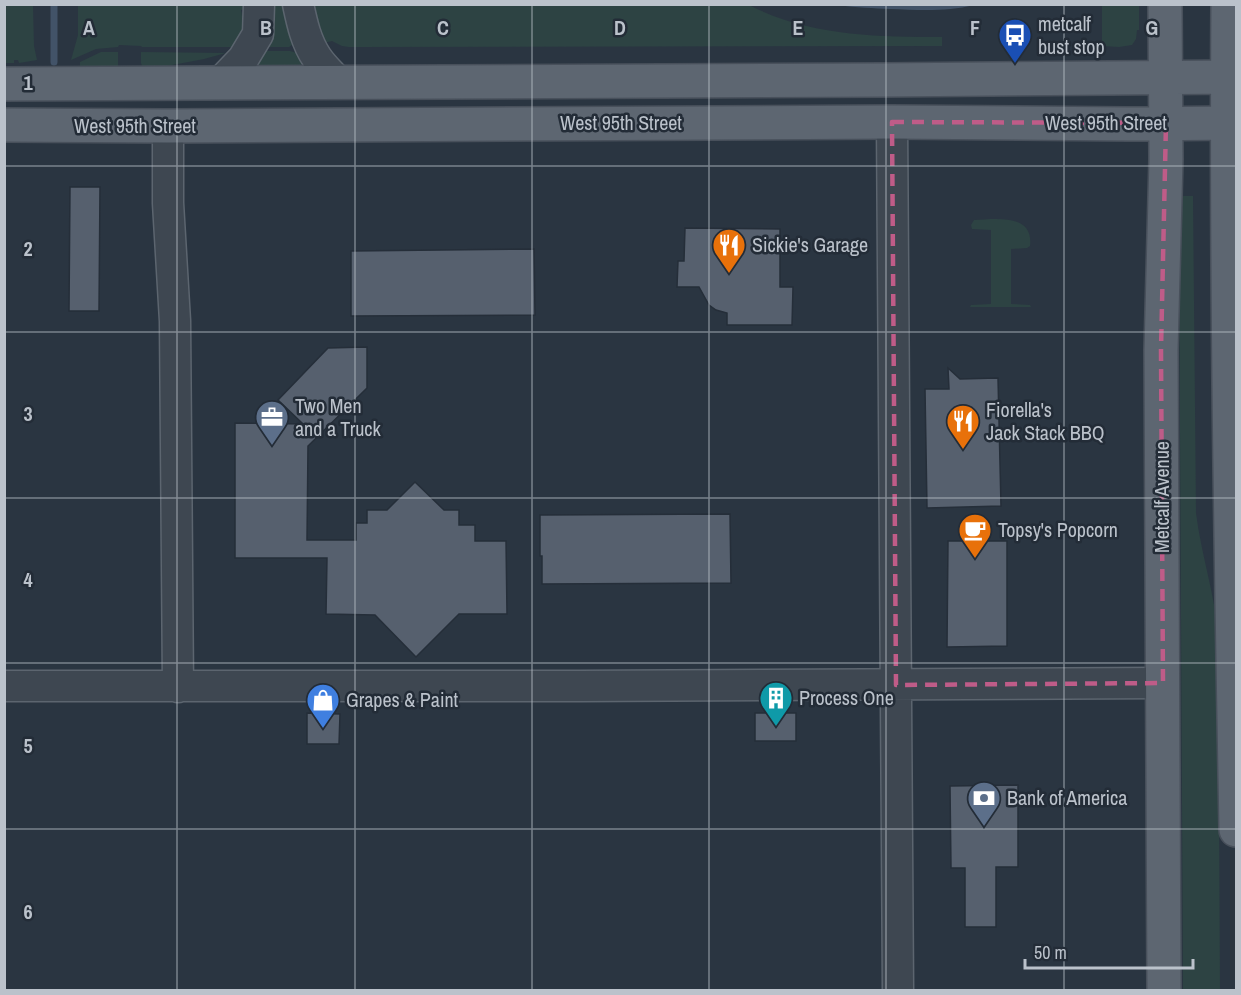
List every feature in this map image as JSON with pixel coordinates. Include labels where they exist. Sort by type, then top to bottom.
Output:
[{"type":"main road","name":"Metcalf Avenue","points":[[1164,990],[1161,350],[1166,123],[1165,4]]},
{"type":"main road","points":[[1228,4],[1232,77],[1231,516],[1236,830]]},
{"type":"main road","name":"West 95th Street","points":[[4,84],[339,84],[1232,77]]},
{"type":"main road","name":"West 95th Street","points":[[4,125],[1232,123]]},
{"type":"street","points":[[219,84],[243,59],[258,34],[259,4]]},
{"type":"street","points":[[297,4],[310,47],[339,84]]},
{"type":"street","points":[[892,122],[898,990]]},
{"type":"street","points":[[168,126],[168,203],[176,321],[178,687]]},
{"type":"street","points":[[4,686],[1163,683]]},
{"type":"highlighted area","points":[[892,122],[1166,123],[1161,350],[1163,683],[896,685]]},
{"type":"green space","points":[[4,5],[33,5],[34,46],[37,60],[19,63],[18,60],[14,60],[14,63],[5,63]]},
{"type":"green space","points":[[78,5],[245,5],[245,9],[241,10],[242,16],[247,17],[244,34],[234,47],[119,45],[96,49],[71,60],[78,35]]},
{"type":"green space","points":[[265,5],[282,5],[292,45],[289,47],[264,47]]},
{"type":"green space","points":[[308,5],[749,5],[795,23],[819,29],[868,35],[942,37],[942,46],[349,47],[332,41],[320,44]]},
{"type":"green space","points":[[1102,5],[1139,5],[1139,30],[1137,30],[1136,39],[1132,45],[1102,46]]},
{"type":"green space","points":[[264,51],[297,53],[302,64],[253,67]]},
{"type":"green space","points":[[101,52],[118,52],[118,69],[80,69],[80,62]]},
{"type":"green space","points":[[141,52],[226,53],[143,69]]},
{"type":"green space","points":[[1183,196],[1193,196],[1196,513],[1218,632],[1220,990],[1183,990],[1179,246]]},
{"type":"green space","points":[[974,220],[1011,220],[1026,228],[1030,235],[1030,246],[1011,249],[1011,304],[1030,305],[1031,307],[970,307],[971,305],[991,304],[991,230],[972,229],[971,225]]},
{"type":"water","points":[[974,4],[953,9],[932,10],[839,5]]},
{"type":"building","points":[[70,187],[100,187],[99,311],[69,311]]},
{"type":"building","name":"Sickie's Garage","points":[[685,228],[780,229],[780,287],[793,287],[792,325],[727,325],[727,313],[709,305],[699,287],[677,287],[678,261],[684,261]]},
{"type":"building","points":[[534,249],[535,315],[351,316],[351,251]]},
{"type":"building","points":[[367,347],[367,388],[308,446],[307,540],[356,540],[356,523],[367,523],[367,510],[387,510],[415,482],[444,510],[459,510],[459,525],[475,525],[475,541],[506,541],[507,614],[459,614],[416,657],[375,615],[326,614],[327,558],[235,558],[235,423],[303,424],[278,400],[328,348]]},
{"type":"building","name":"Fiorella's Jack Stack BBQ","points":[[948,368],[960,379],[998,378],[1001,506],[927,508],[925,389],[949,389]]},
{"type":"building","points":[[730,514],[731,583],[542,584],[540,515]]},
{"type":"building","points":[[948,541],[1007,541],[1007,646],[947,647]]},
{"type":"building","name":"Grapes & Paint","points":[[307,713],[340,714],[339,744],[307,744]]},
{"type":"building","name":"Process One","points":[[755,713],[796,713],[796,741],[755,741]]},
{"type":"building","name":"Bank of America","points":[[1018,785],[1018,867],[996,867],[996,927],[965,927],[965,868],[951,868],[950,786]]},
{"type":"waterway","points":[[54,4],[54,62]]},
{"type":"place","name":"metcalf bust stop","points":[[1015,64]]},
{"type":"place","name":"Sickie's Garage","points":[[729,274]]},
{"type":"place","name":"Two Men and a Truck","points":[[272,446]]},
{"type":"place","name":"Fiorella's Jack Stack BBQ","points":[[963,450]]},
{"type":"place","name":"Topsy's Popcorn","points":[[975,559]]},
{"type":"place","name":"Process One","points":[[776,727]]},
{"type":"place","name":"Grapes & Paint","points":[[323,729]]},
{"type":"place","name":"Bank of America","points":[[984,827]]}]
